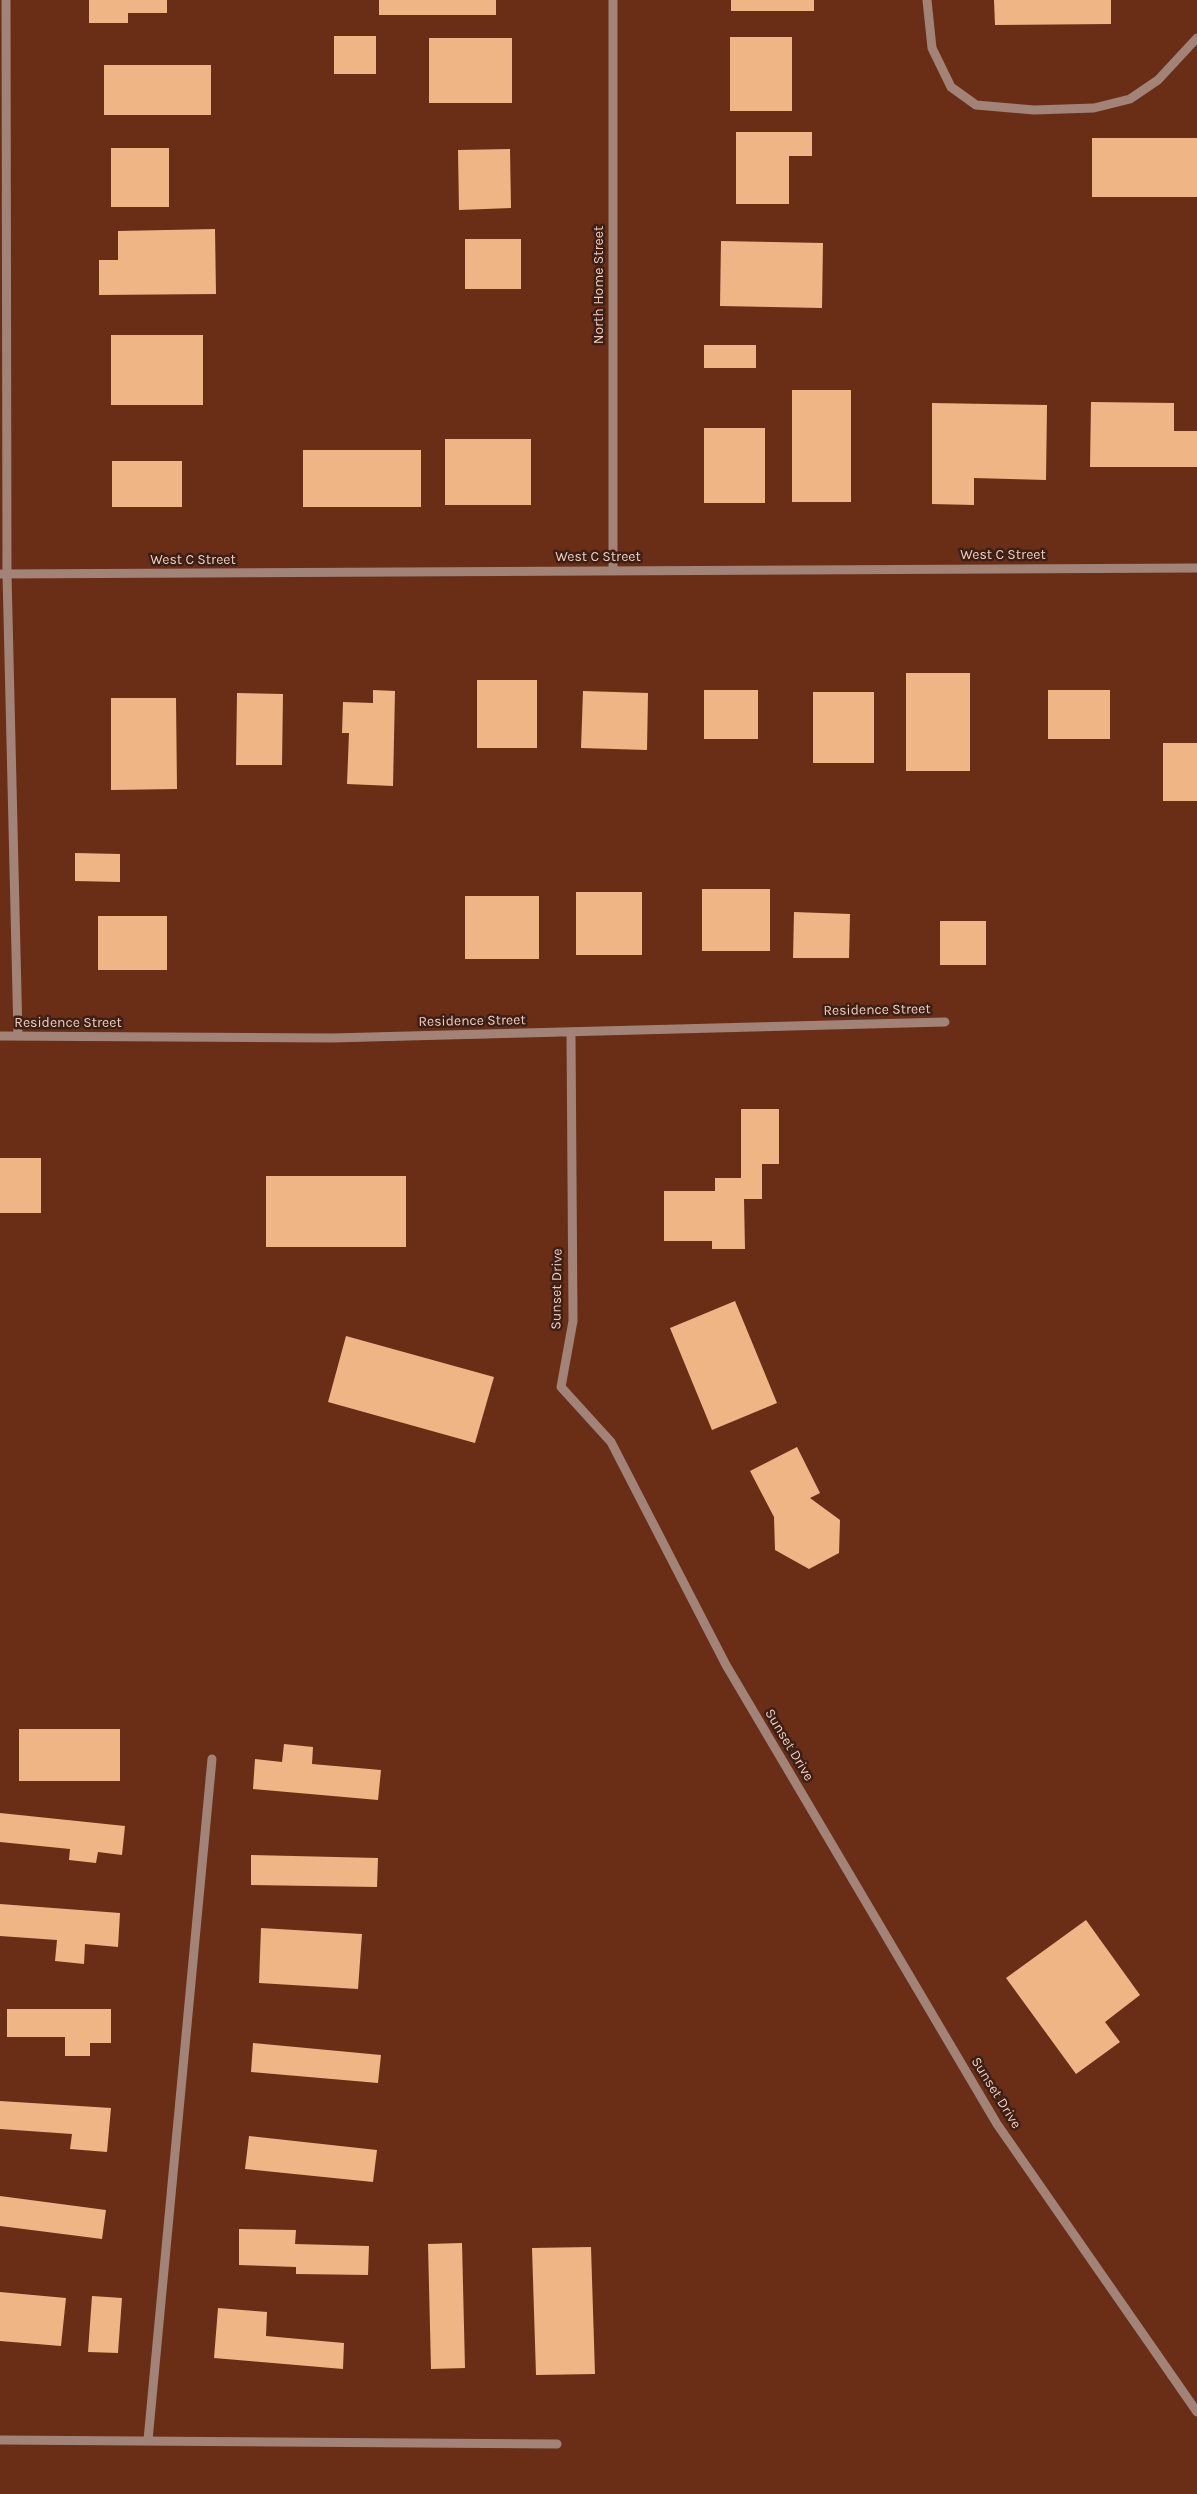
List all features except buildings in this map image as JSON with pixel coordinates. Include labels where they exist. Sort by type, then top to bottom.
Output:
[{"type":"street","points":[[6,0],[4,574],[18,1036]]},
{"type":"street","name":"North Home Street","points":[[613,0],[613,571]]},
{"type":"street","points":[[927,0],[932,48],[951,87],[976,105],[1034,110],[1094,108],[1130,99],[1158,80],[1197,38]]},
{"type":"street","name":"West C Street","points":[[4,574],[1197,568]]},
{"type":"street","name":"Residence Street","points":[[0,1036],[332,1038],[945,1022]]},
{"type":"street","name":"Sunset Drive","points":[[571,1032],[573,1321],[561,1387],[611,1442],[726,1665],[998,2124],[1197,2412]]},
{"type":"street","points":[[148,2440],[212,1759]]},
{"type":"street","points":[[0,2440],[558,2444]]}]
